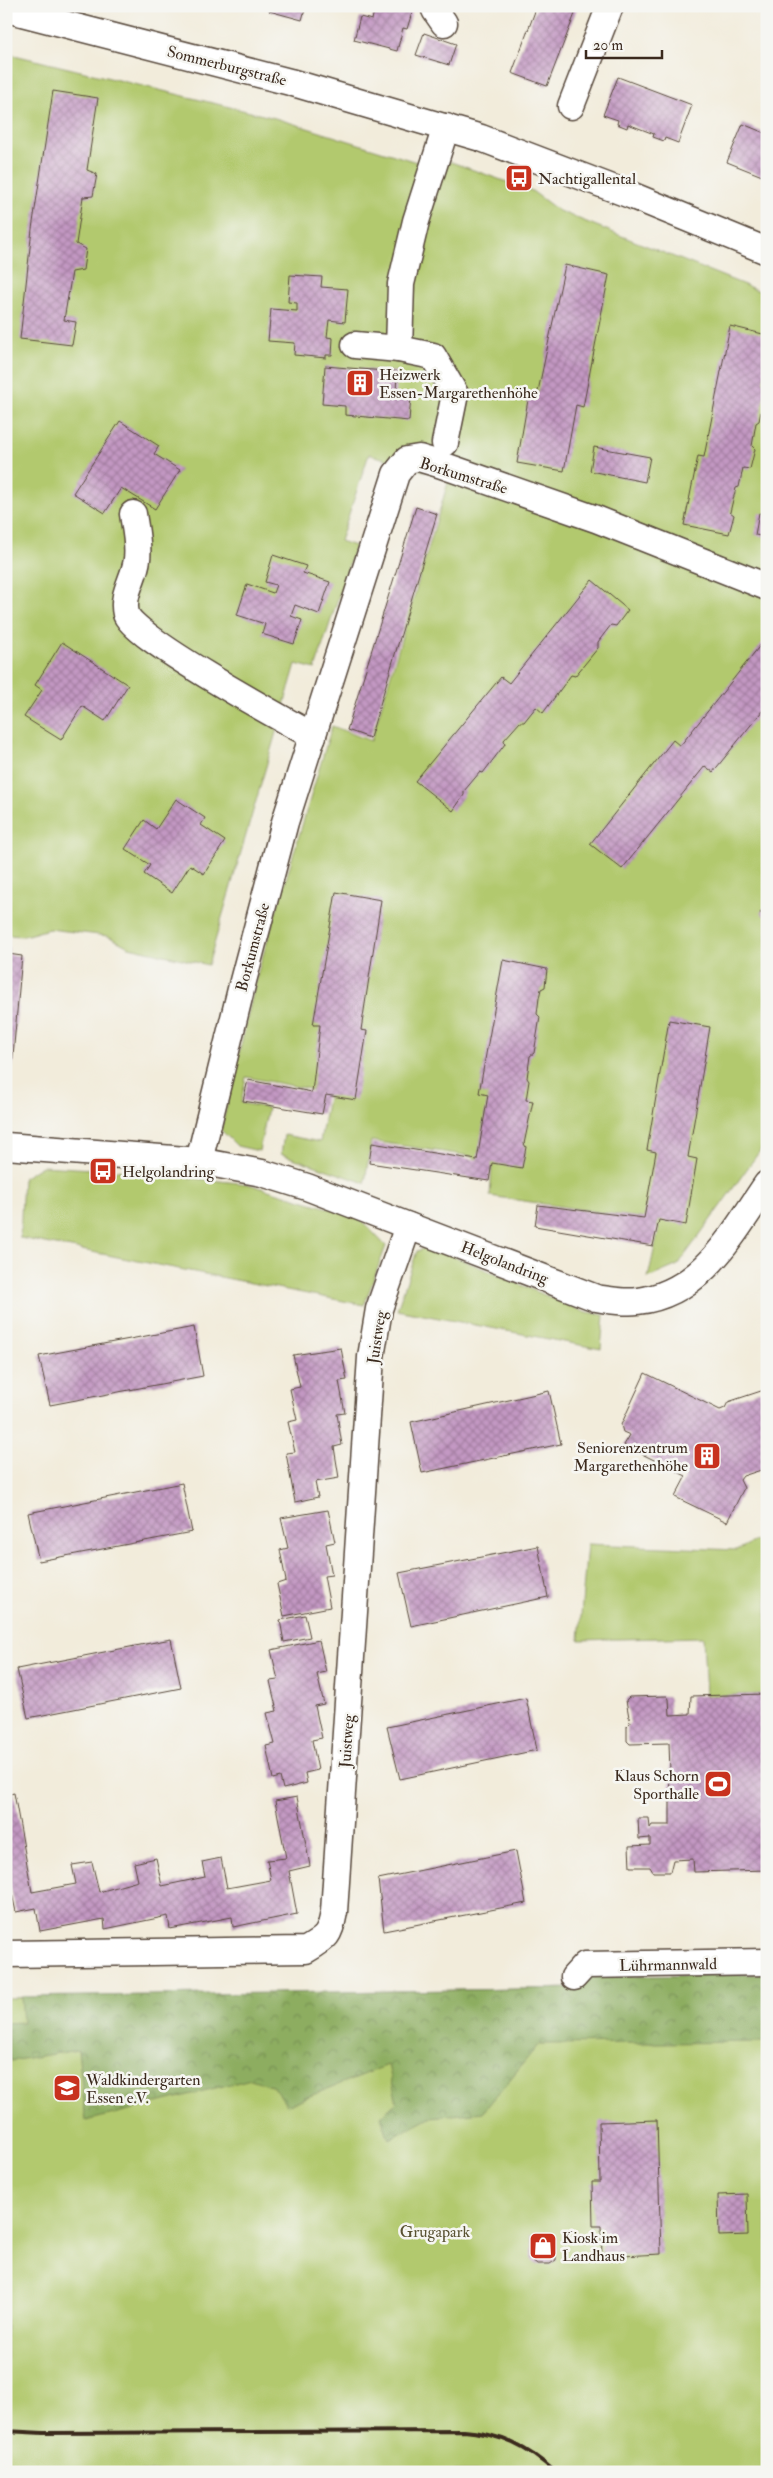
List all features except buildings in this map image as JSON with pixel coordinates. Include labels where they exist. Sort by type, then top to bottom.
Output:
[{"type":"street","points":[[571,106],[610,6]]},
{"type":"street","name":"Sommerburgstraße","points":[[6,9],[290,82],[446,127],[528,155],[767,251]]},
{"type":"street","points":[[399,349],[401,284],[416,221],[446,127]]},
{"type":"street","points":[[355,345],[399,349],[433,356],[455,394],[445,443]]},
{"type":"street","name":"Borkumstraße","points":[[199,1161],[245,972],[285,822],[396,474],[406,460],[419,458],[457,470],[596,519],[767,587]]},
{"type":"street","points":[[133,514],[137,559],[125,600],[126,616],[138,630],[185,661],[313,736]]},
{"type":"street","name":"Helgolandring","points":[[7,1154],[199,1161],[262,1173],[307,1187],[596,1298],[637,1302],[664,1296],[689,1282],[709,1266],[764,1194]]},
{"type":"street","name":"Juistweg","points":[[6,1954],[306,1950],[322,1941],[330,1932],[334,1912],[371,1357],[379,1309],[408,1226]]},
{"type":"street","name":"Lührmannwald","points":[[574,1977],[585,1965],[767,1962]]},
{"type":"green space","points":[[6,53],[275,118],[423,164],[451,162],[532,191],[559,211],[767,294],[767,1141],[678,1265],[648,1278],[659,1228],[640,1218],[490,1196],[492,1166],[470,1156],[371,1141],[365,1183],[281,1154],[284,1135],[320,1142],[328,1097],[309,1089],[246,1077],[241,1103],[268,1108],[259,1151],[237,1146],[221,1130],[258,972],[332,726],[371,741],[449,479],[369,454],[340,541],[355,546],[315,669],[296,664],[208,965],[129,947],[108,936],[49,929],[24,936],[6,935]]},
{"type":"green space","points":[[42,1166],[125,1171],[248,1184],[358,1217],[386,1246],[364,1305],[20,1238],[23,1178]]},
{"type":"green space","points":[[430,1246],[582,1311],[604,1315],[601,1349],[397,1310],[417,1251]]},
{"type":"green space","points":[[767,1535],[767,1694],[706,1696],[703,1637],[579,1640],[587,1544],[737,1550]]},
{"type":"green space","name":"Grugapark","points":[[767,1974],[767,2472],[6,2472],[6,1998],[581,1988]]},
{"type":"green space","points":[[767,1974],[767,2042],[539,2044],[483,2112],[430,2117],[389,2139],[381,2116],[397,2102],[388,2065],[287,2105],[274,2087],[251,2079],[86,2121],[78,2050],[10,2061],[6,2023],[23,2022],[21,1997],[581,1988],[583,1977]]},
{"type":"railway","points":[[6,2431],[43,2433],[464,2431],[490,2435],[513,2443],[535,2455],[555,2472]]},
{"type":"place","name":"Nachtigallental","points":[[519,178]]},
{"type":"place","name":"Heizwerk Essen-Margarethenhöhe","points":[[360,383]]},
{"type":"place","name":"Helgolandring","points":[[103,1171]]},
{"type":"place","name":"Seniorenzentrum Margarethenhöhe","points":[[707,1456]]},
{"type":"place","name":"Klaus Schorn Sporthalle","points":[[718,1784]]},
{"type":"place","name":"Waldkindergarten Essen e.V.","points":[[67,2088]]},
{"type":"place","name":"Kiosk im Landhaus","points":[[543,2246]]}]
